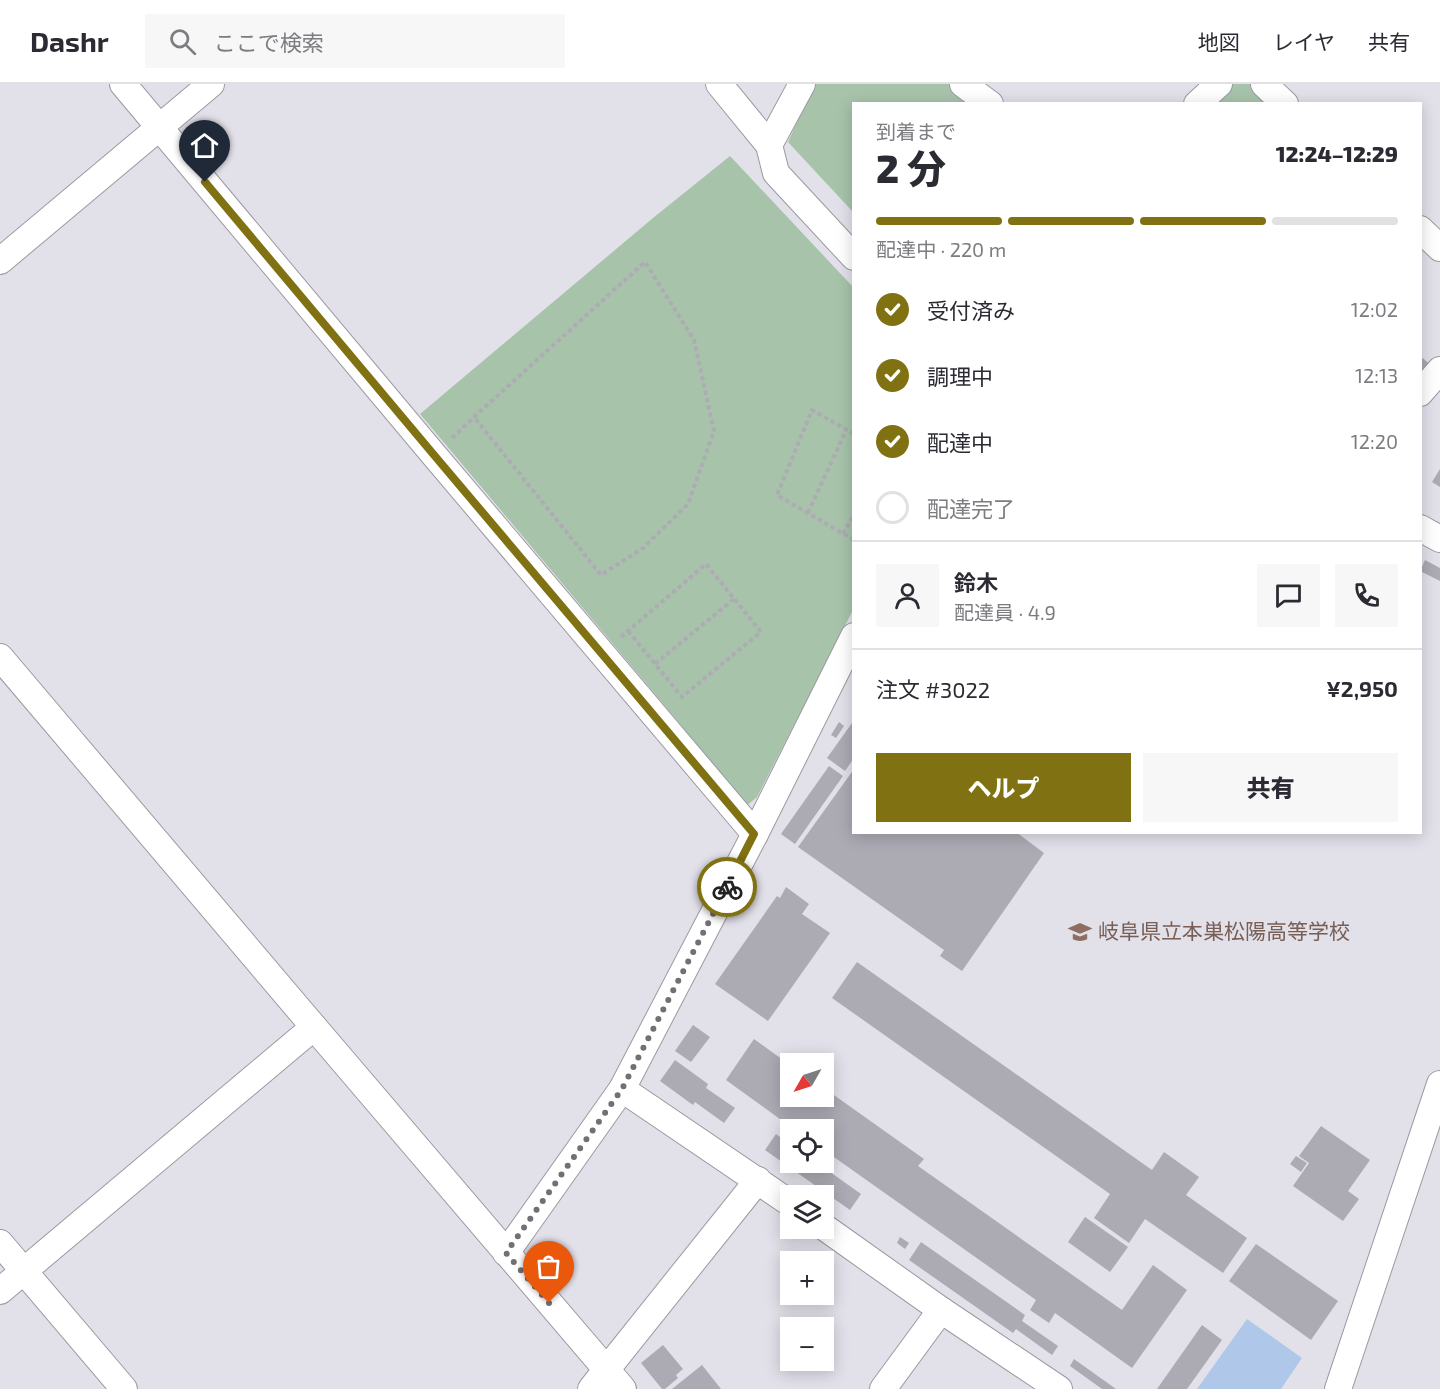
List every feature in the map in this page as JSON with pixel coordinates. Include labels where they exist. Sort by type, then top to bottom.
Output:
[{"type":"street","points":[[123,84],[754,834]]},
{"type":"street","points":[[0,261],[211,84]]},
{"type":"street","points":[[719,84],[769,145],[777,173],[852,255]]},
{"type":"street","points":[[769,145],[802,84]]},
{"type":"street","points":[[963,84],[987,102]]},
{"type":"street","points":[[1199,102],[1219,84]]},
{"type":"street","points":[[1264,84],[1283,102]]},
{"type":"street","points":[[1422,231],[1440,248]]},
{"type":"street","points":[[1422,391],[1440,370]]},
{"type":"street","points":[[1422,529],[1440,539]]},
{"type":"street","points":[[506,1253],[622,1089],[852,640]]},
{"type":"street","points":[[0,657],[506,1253],[607,1383],[758,1180]]},
{"type":"street","points":[[0,1291],[314,1027]]},
{"type":"street","points":[[1338,1389],[1440,1084]]},
{"type":"street","points":[[622,1089],[780,1196]]},
{"type":"street","points":[[834,1234],[941,1310],[1059,1389]]},
{"type":"street","points":[[0,1243],[124,1389]]},
{"type":"street","points":[[883,1389],[941,1310]]},
{"type":"path","points":[[434,455],[474,417],[645,262],[694,340],[714,431],[688,504],[643,548],[601,575],[474,417]]},
{"type":"path","points":[[852,433],[812,410],[777,495],[852,539]]},
{"type":"path","points":[[808,513],[846,430]]},
{"type":"path","points":[[843,534],[852,518]]},
{"type":"path","points":[[602,654],[628,631],[706,564],[761,632],[682,698],[628,631]]},
{"type":"path","points":[[655,664],[734,599]]},
{"type":"green space","points":[[814,84],[950,84],[975,102],[852,102],[852,211],[788,142]]},
{"type":"green space","points":[[1230,84],[1257,84],[1277,102],[1212,102]]},
{"type":"green space","points":[[730,156],[852,286],[852,612],[757,797],[744,808],[681,725],[420,414]]},
{"type":"water","points":[[1247,1319],[1302,1358],[1281,1389],[1197,1389]]},
{"type":"building","points":[[1422,358],[1431,365],[1422,376]]},
{"type":"building","points":[[1440,469],[1440,487],[1432,482]]},
{"type":"building","points":[[1425,560],[1440,568],[1440,581],[1422,572]]},
{"type":"building","points":[[839,722],[844,726],[836,738],[831,735]]},
{"type":"building","points":[[852,723],[852,761],[845,771],[827,758]]},
{"type":"building","points":[[829,766],[843,776],[795,844],[781,834]]},
{"type":"building","points":[[852,772],[852,834],[1019,834],[1044,853],[962,971],[940,956],[944,950],[798,847]]},
{"type":"building","points":[[786,887],[809,904],[802,914],[830,933],[768,1021],[715,984],[777,896],[780,898]]},
{"type":"building","points":[[857,962],[1152,1170],[1164,1152],[1199,1177],[1186,1195],[1247,1238],[1223,1273],[1145,1219],[1129,1243],[1094,1218],[1110,1194],[832,998]]},
{"type":"building","points":[[693,1025],[710,1037],[691,1062],[675,1051]]},
{"type":"building","points":[[754,1039],[780,1058],[780,1107],[834,1107],[834,1095],[924,1159],[918,1166],[1122,1310],[1153,1265],[1187,1290],[1132,1368],[1055,1313],[1049,1323],[1030,1310],[1036,1300],[834,1157],[834,1119],[780,1119],[726,1080]]},
{"type":"building","points":[[675,1060],[708,1084],[706,1088],[735,1108],[724,1123],[695,1102],[693,1105],[660,1081]]},
{"type":"building","points":[[1321,1126],[1370,1160],[1348,1191],[1359,1199],[1343,1221],[1293,1186],[1309,1163],[1299,1156]]},
{"type":"building","points":[[776,1134],[780,1137],[780,1161],[765,1150]]},
{"type":"building","points":[[1296,1156],[1307,1163],[1301,1172],[1290,1164]]},
{"type":"building","points":[[798,1173],[831,1173],[861,1194],[850,1210],[834,1199],[834,1185],[815,1185]]},
{"type":"building","points":[[1085,1217],[1128,1247],[1110,1272],[1068,1242]]},
{"type":"building","points":[[900,1237],[909,1243],[905,1249],[897,1243]]},
{"type":"building","points":[[921,1242],[1025,1315],[1022,1321],[1058,1346],[1052,1355],[1016,1329],[1013,1333],[909,1260]]},
{"type":"building","points":[[1256,1244],[1338,1301],[1311,1340],[1229,1281]]},
{"type":"building","points":[[1202,1325],[1222,1340],[1187,1389],[1157,1389]]},
{"type":"building","points":[[663,1345],[683,1369],[676,1375],[678,1378],[665,1389],[662,1389],[641,1363]]},
{"type":"building","points":[[1074,1359],[1116,1389],[1102,1389],[1070,1366]]},
{"type":"building","points":[[702,1365],[721,1389],[672,1389]]},
{"type":"way so far","points":[[549,1303],[506,1253],[622,1089],[727,887]]},
{"type":"place","name":"岐阜県立本巣松陽高等学校","points":[[1080,932]]},
{"type":"route","points":[[205,182],[754,834],[727,887]]}]
